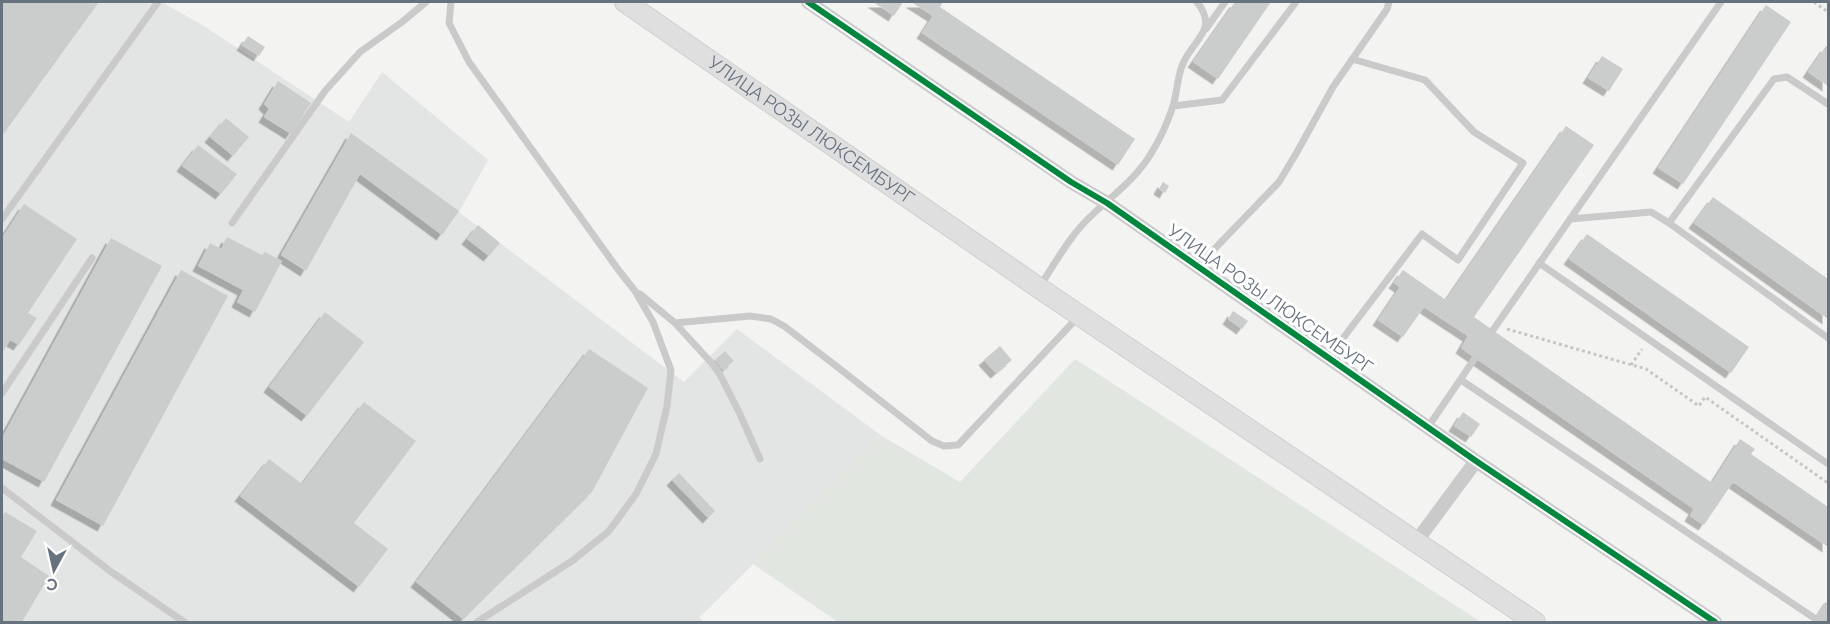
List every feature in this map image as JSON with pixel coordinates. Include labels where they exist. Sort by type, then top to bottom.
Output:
[{"type":"main road","name":"УЛИЦА РОЗЫ ЛЮКСЕМБУРГ","points":[[625,2],[1039,288],[1535,622]]},
{"type":"street","name":"УЛИЦА РОЗЫ ЛЮКСЕМБУРГ","points":[[808,2],[1071,182],[1107,203],[1476,461],[1715,622]]},
{"type":"street","points":[[1416,542],[1476,461]]},
{"type":"street","points":[[1820,622],[1828,609]]},
{"type":"lane","points":[[2,219],[158,2]]},
{"type":"lane","points":[[232,223],[325,91],[360,52],[426,2]]},
{"type":"lane","points":[[451,2],[449,23],[469,62],[635,291],[653,322],[671,370],[667,406],[656,454],[636,494],[609,531],[572,561],[477,622]]},
{"type":"lane","points":[[1197,2],[1206,18],[1205,30]]},
{"type":"lane","points":[[1039,288],[1068,242],[1090,216],[1135,176],[1152,153],[1173,106],[1182,64],[1225,2]]},
{"type":"lane","points":[[1173,106],[1222,100],[1296,2]]},
{"type":"lane","points":[[1198,266],[1279,182],[1333,87],[1387,9],[1389,2]]},
{"type":"lane","points":[[1495,328],[1721,2]]},
{"type":"lane","points":[[1328,358],[1422,234],[1458,260],[1523,163],[1474,132],[1425,80],[1352,59]]},
{"type":"lane","points":[[1669,223],[1774,79],[1787,76],[1828,104]]},
{"type":"lane","points":[[1570,219],[1651,212],[1828,338]]},
{"type":"lane","points":[[2,393],[92,258]]},
{"type":"lane","points":[[1539,264],[1828,464]]},
{"type":"lane","points":[[635,291],[675,323],[717,369],[760,459]]},
{"type":"lane","points":[[675,323],[750,316],[771,319],[784,326],[917,430],[932,441],[944,446],[958,445],[1080,315]]},
{"type":"lane","points":[[1428,427],[1475,358]]},
{"type":"lane","points":[[1461,380],[1820,622]]},
{"type":"lane","points":[[2,488],[110,571],[184,622]]},
{"type":"path","points":[[1814,2],[1828,12]]},
{"type":"path","points":[[1495,328],[1646,369],[1699,406],[1705,397],[1828,483]]},
{"type":"path","points":[[1631,365],[1648,339]]},
{"type":"shaded area","points":[[2,2],[165,2],[349,122],[382,72],[488,160],[459,212],[684,382],[737,329],[882,436],[699,618],[704,622],[2,622]]},
{"type":"shaded area","points":[[1075,359],[1481,622],[838,622],[753,564],[882,436],[960,482]]},
{"type":"building","points":[[2,2],[99,2],[2,136]]},
{"type":"building","points":[[873,2],[903,2],[894,16]]},
{"type":"building","points":[[911,2],[943,2],[940,7],[1135,139],[1118,165],[922,33],[933,16]]},
{"type":"building","points":[[1235,2],[1271,2],[1218,79],[1193,62]]},
{"type":"building","points":[[1766,5],[1791,22],[1683,184],[1658,168]]},
{"type":"building","points":[[248,36],[265,47],[259,56],[242,45]]},
{"type":"building","points":[[1826,46],[1828,48],[1828,86],[1808,72]]},
{"type":"building","points":[[1602,56],[1623,69],[1609,91],[1588,78]]},
{"type":"building","points":[[278,81],[311,103],[291,134],[264,117],[269,109],[264,104]]},
{"type":"building","points":[[226,118],[249,137],[233,156],[210,137]]},
{"type":"building","points":[[1566,126],[1594,145],[1474,317],[1712,483],[1740,439],[1755,449],[1751,454],[1828,507],[1828,547],[1733,482],[1704,525],[1690,516],[1694,509],[1461,348],[1468,336],[1424,307],[1403,337],[1378,320],[1400,287],[1394,283],[1403,270],[1446,300]]},
{"type":"building","points":[[351,133],[459,211],[442,235],[360,174],[306,271],[281,255]]},
{"type":"building","points":[[198,145],[237,174],[221,194],[182,166]]},
{"type":"building","points":[[1163,182],[1169,186],[1165,193],[1159,189]]},
{"type":"building","points":[[1713,197],[1828,279],[1828,319],[1694,223]]},
{"type":"building","points":[[24,204],[77,239],[28,313],[37,318],[19,345],[10,340],[2,353],[2,238]]},
{"type":"building","points":[[478,225],[500,243],[489,256],[467,239]]},
{"type":"building","points":[[1587,234],[1749,347],[1731,373],[1569,259]]},
{"type":"building","points":[[227,237],[262,255],[265,252],[282,261],[255,312],[237,302],[243,290],[198,266],[210,243],[221,249]]},
{"type":"building","points":[[111,238],[162,266],[44,482],[2,459],[2,438]]},
{"type":"building","points":[[181,270],[228,296],[103,526],[56,500]]},
{"type":"building","points":[[1233,311],[1248,321],[1242,329],[1228,319]]},
{"type":"building","points":[[325,312],[364,342],[307,416],[269,387]]},
{"type":"building","points":[[1000,346],[1012,360],[996,373],[984,360]]},
{"type":"building","points":[[589,349],[648,388],[592,492],[463,619],[416,582]]},
{"type":"building","points":[[725,351],[734,361],[723,370],[715,360]]},
{"type":"building","points":[[364,402],[416,441],[354,523],[388,549],[359,587],[240,496],[269,459],[302,484]]},
{"type":"building","points":[[1463,412],[1480,424],[1471,437],[1454,426]]},
{"type":"building","points":[[679,473],[715,511],[708,518],[672,480]]},
{"type":"building","points":[[5,512],[37,531],[21,557],[49,576],[22,622],[2,622],[2,517]]},
{"type":"cycle path","points":[[808,2],[1071,182],[1107,203],[1476,461],[1715,622]]}]
